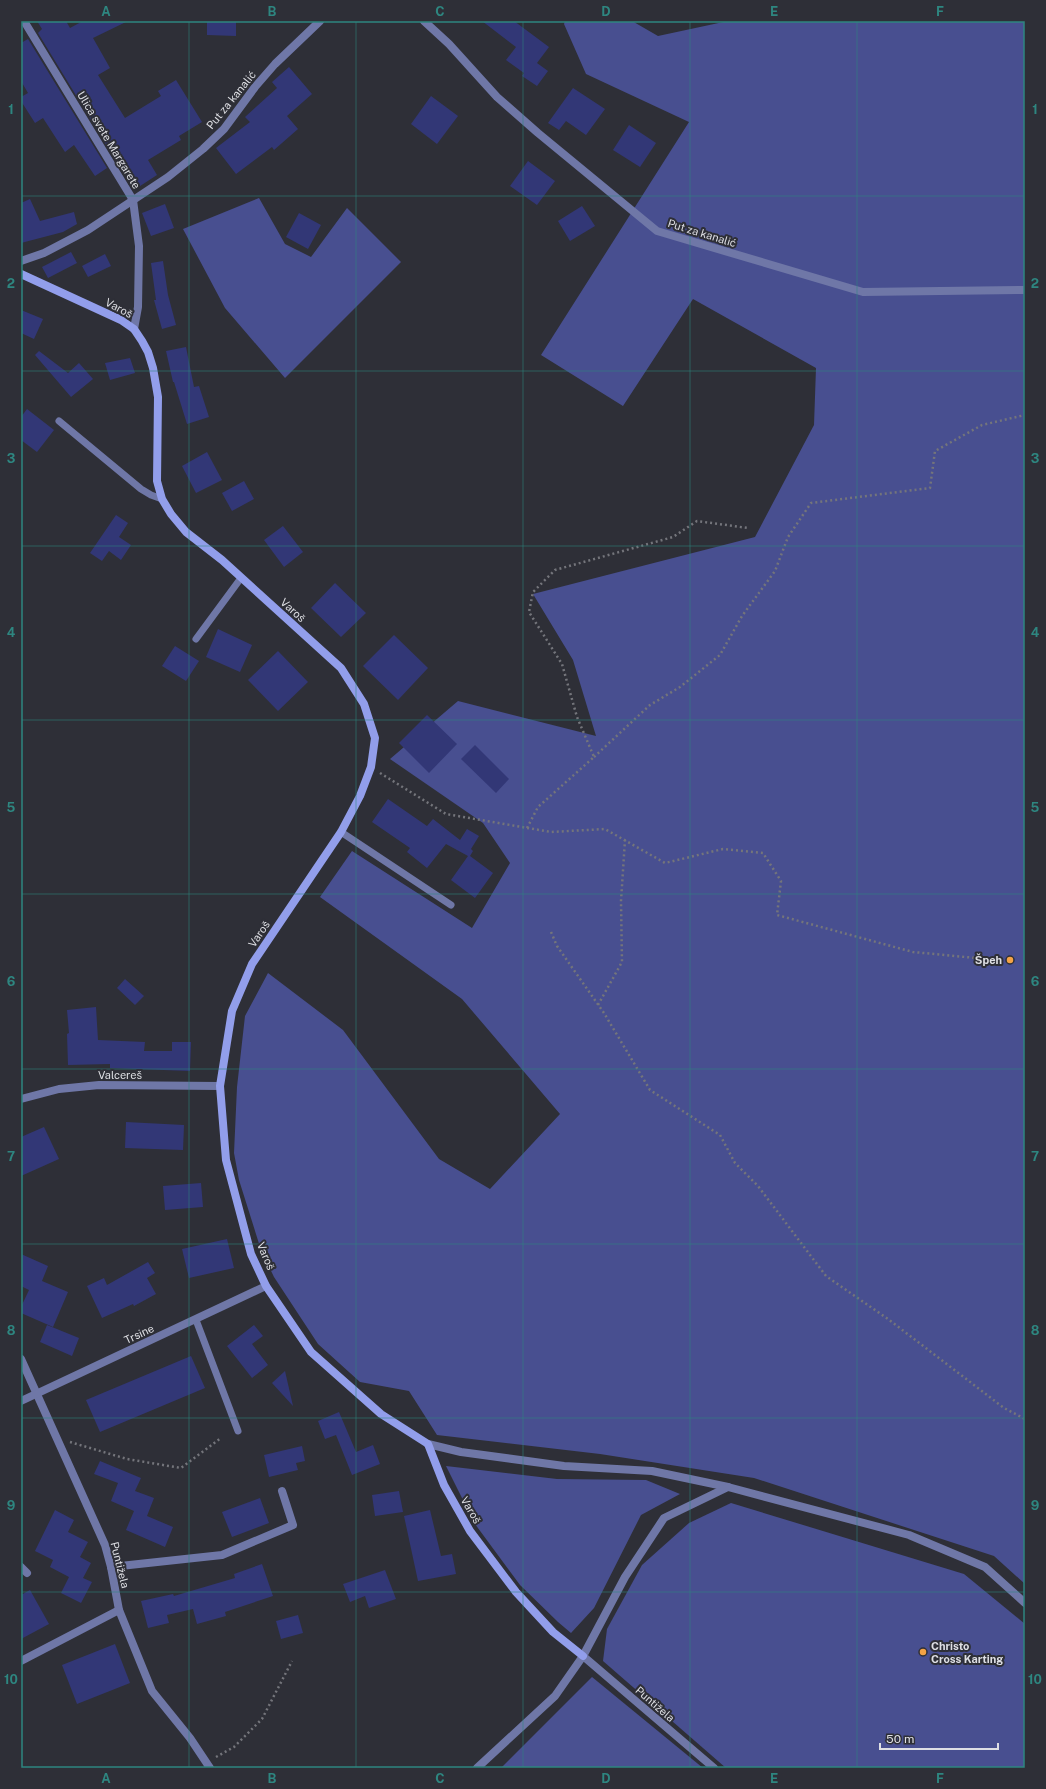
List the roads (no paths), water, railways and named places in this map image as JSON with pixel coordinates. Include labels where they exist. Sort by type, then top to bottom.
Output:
[{"type":"main road","name":"Varoš","points":[[21,274],[121,320],[134,329],[148,352],[153,368],[158,397],[157,481],[162,500],[186,532],[241,578],[341,668],[364,704],[375,738],[371,767],[360,796],[341,832],[252,964],[232,1011],[220,1086],[226,1160],[251,1254],[266,1286],[311,1352],[381,1414],[428,1444],[444,1485],[470,1531],[516,1592],[553,1632],[583,1656]]},
{"type":"street","name":"Ulica svete Margarete","points":[[24,21],[133,200],[139,246],[138,307],[134,329]]},
{"type":"street","name":"Put za kanalić","points":[[21,261],[44,252],[88,230],[168,177],[203,149],[224,129],[255,87],[275,64],[320,21]]},
{"type":"street","name":"Put za kanalić","points":[[424,21],[449,44],[503,102],[538,133],[657,231],[863,292],[1025,290]]},
{"type":"street","name":"Valcereš","points":[[21,1099],[59,1089],[99,1085],[220,1086]]},
{"type":"street","name":"Trsine","points":[[21,1401],[266,1286]]},
{"type":"street","name":"Puntižela","points":[[21,1359],[58,1438],[104,1545],[111,1567],[118,1610],[152,1692],[190,1738],[208,1765]]},
{"type":"street","points":[[428,1444],[461,1452],[564,1466],[652,1472],[728,1487],[909,1535],[985,1567],[1025,1603]]},
{"type":"street","points":[[477,1768],[555,1696],[583,1656],[625,1577],[664,1518],[728,1487]]},
{"type":"street","points":[[111,1567],[222,1555],[293,1526],[282,1491]]},
{"type":"street","points":[[21,1661],[118,1610]]},
{"type":"street","name":"Puntižela","points":[[583,1656],[714,1768]]},
{"type":"lane","points":[[60,421],[141,489],[162,500]]},
{"type":"lane","points":[[196,639],[241,578]]},
{"type":"lane","points":[[341,832],[451,905]]},
{"type":"lane","points":[[196,1320],[238,1431]]},
{"type":"place","name":"Špeh","points":[[1010,960]]},
{"type":"place","name":"Christo Cross Karting","points":[[923,1652]]}]
